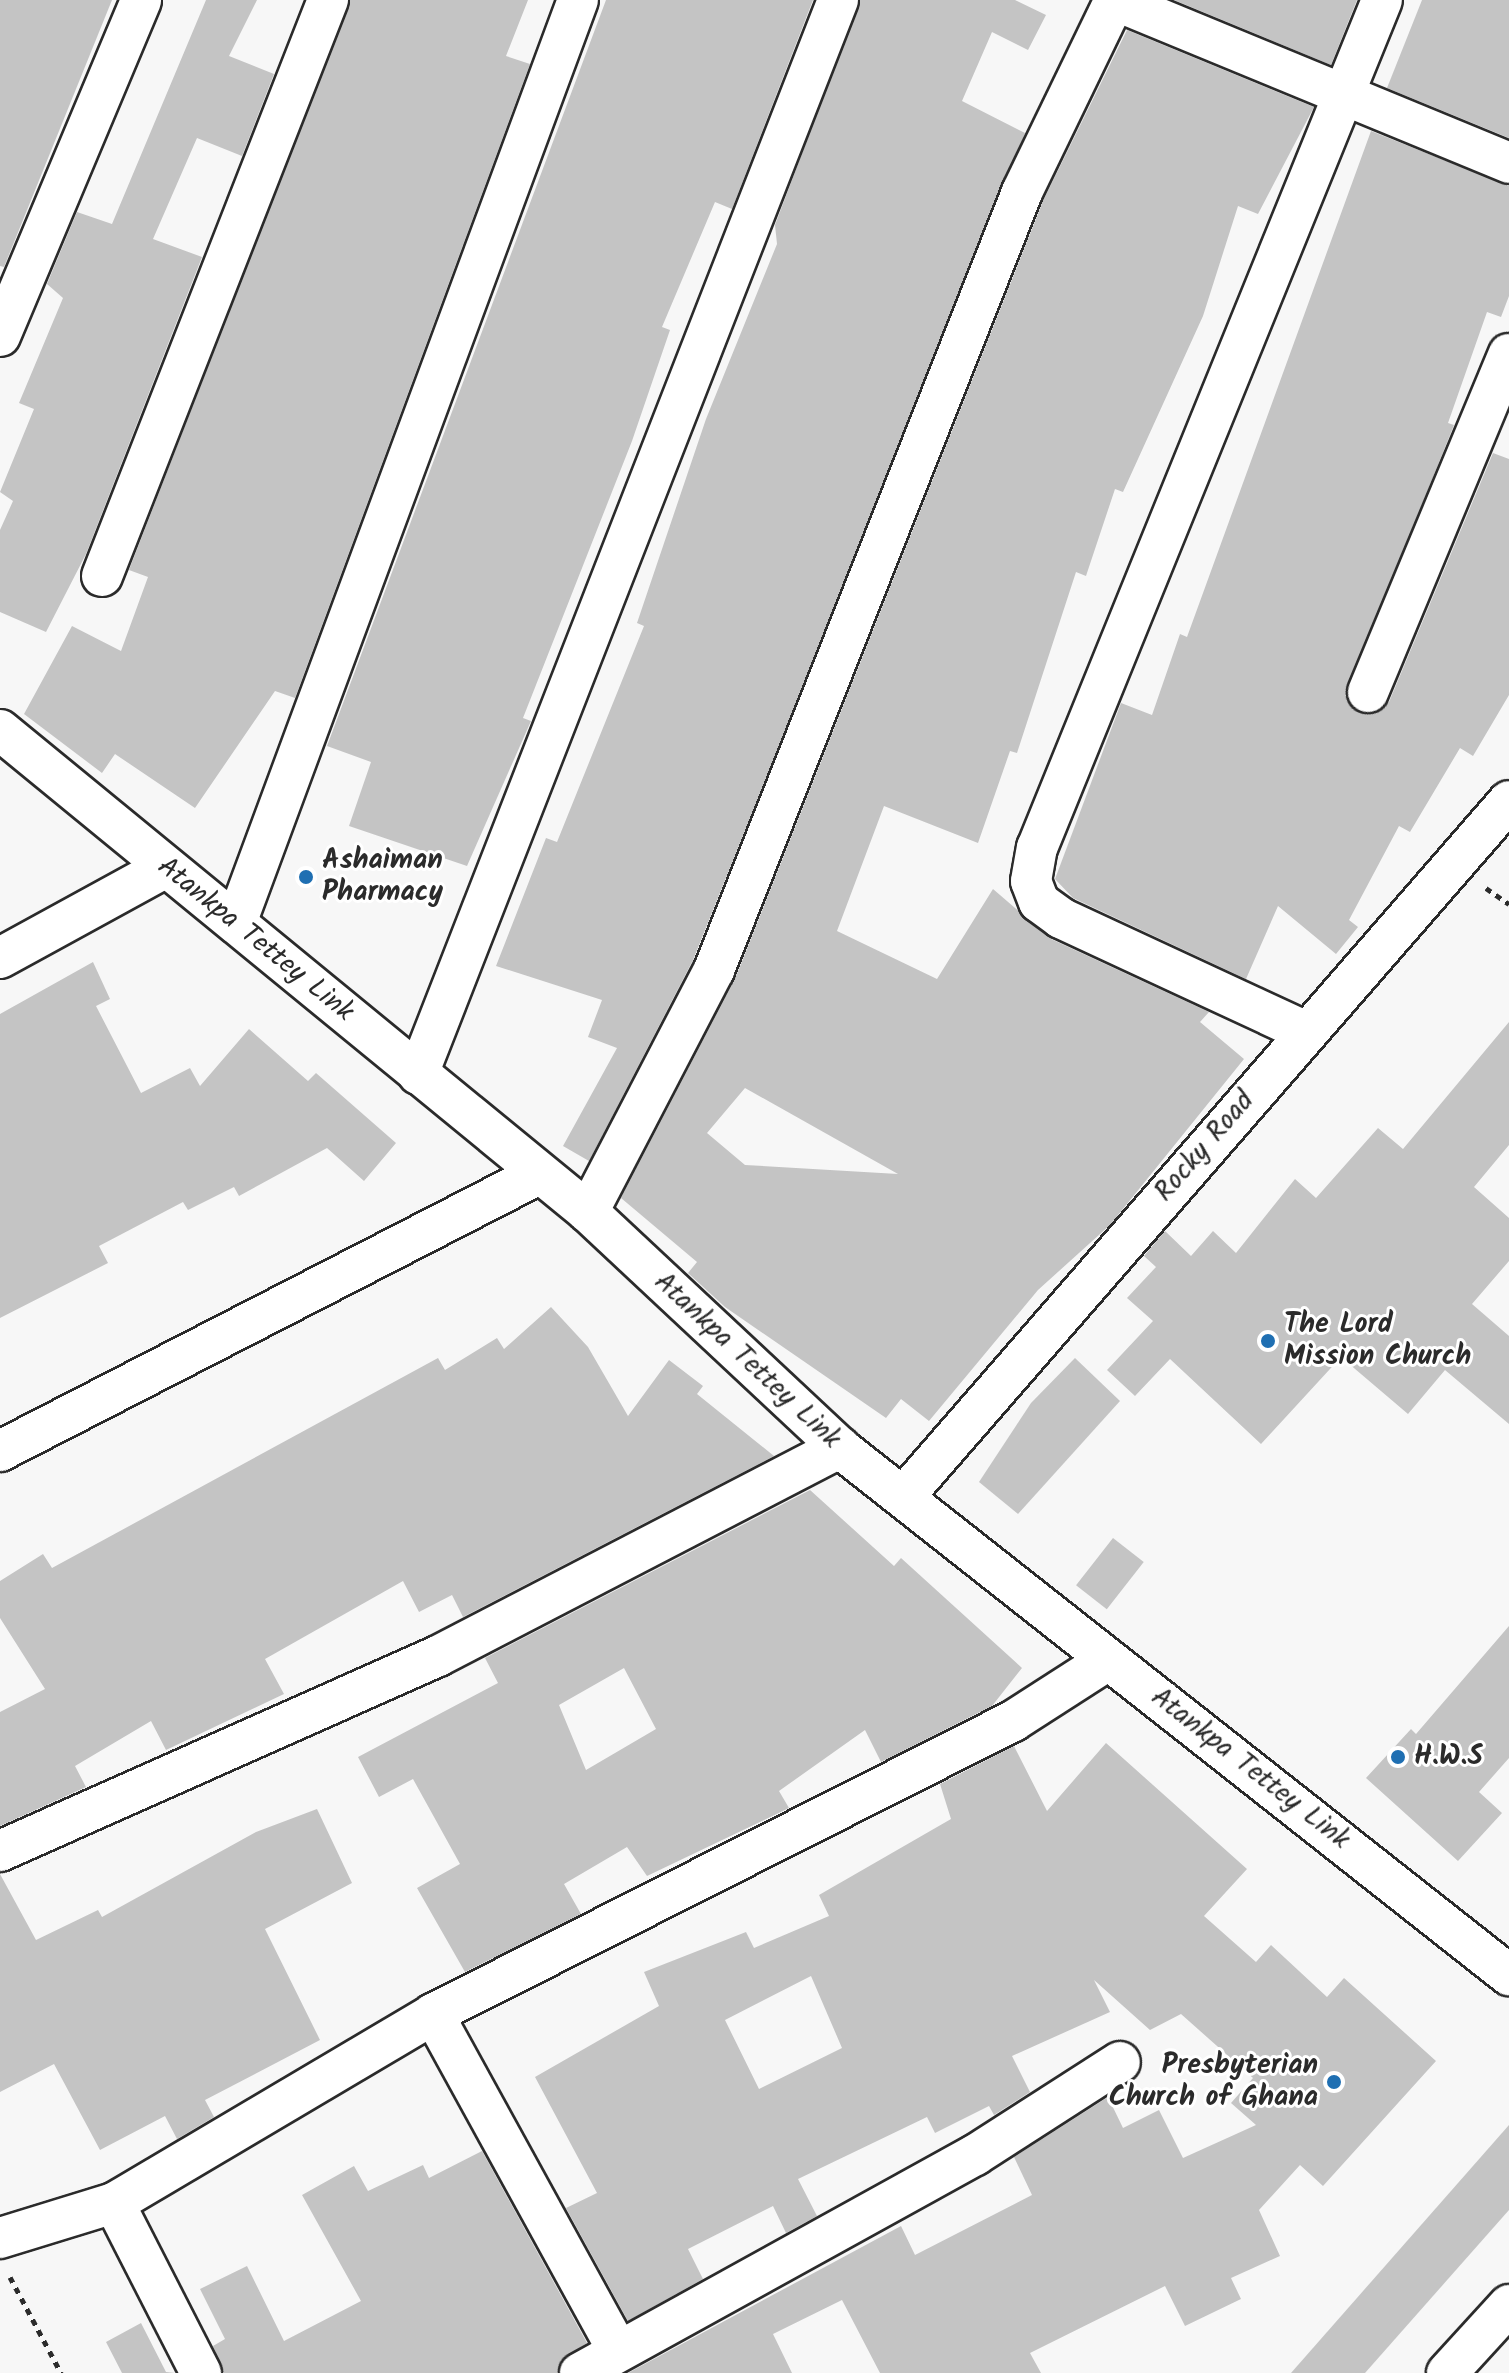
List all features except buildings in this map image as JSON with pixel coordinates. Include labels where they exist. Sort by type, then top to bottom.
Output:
[{"type":"street","points":[[0,336],[141,0]]},
{"type":"street","points":[[102,576],[328,0]]},
{"type":"street","points":[[236,923],[578,0]]},
{"type":"street","points":[[418,1074],[838,0]]},
{"type":"street","points":[[588,1212],[714,970],[1022,192],[1114,0],[1509,163]]},
{"type":"street","points":[[1304,1031],[1061,918],[1039,902],[1031,881],[1095,704],[1346,96],[1382,0]]},
{"type":"street","points":[[1368,692],[1509,354]]},
{"type":"street","name":"Atankpa Tettey Link","points":[[0,730],[588,1212],[840,1448],[1509,1975]]},
{"type":"street","name":"Rocky Road","points":[[904,1496],[1304,1031],[1509,801]]},
{"type":"street","points":[[0,958],[166,867]]},
{"type":"street","points":[[0,1451],[539,1174]]},
{"type":"street","points":[[0,1851],[438,1656],[840,1448]]},
{"type":"street","points":[[3,2255],[114,2203],[433,2014],[1013,1721],[1108,1660]]},
{"type":"street","points":[[433,2014],[618,2351]]},
{"type":"street","points":[[580,2373],[975,2155],[1120,2062]]},
{"type":"street","points":[[114,2203],[201,2373]]},
{"type":"street","points":[[1447,2373],[1509,2305]]},
{"type":"path","points":[[3,2255],[61,2373]]},
{"type":"place","name":"Ashaiman Pharmacy","points":[[306,877]]},
{"type":"place","name":"The Lord Mission Church","points":[[1268,1341]]},
{"type":"place","name":"H.W.S","points":[[1398,1757]]},
{"type":"place","name":"Presbyterian Church of Ghana","points":[[1334,2082]]}]
